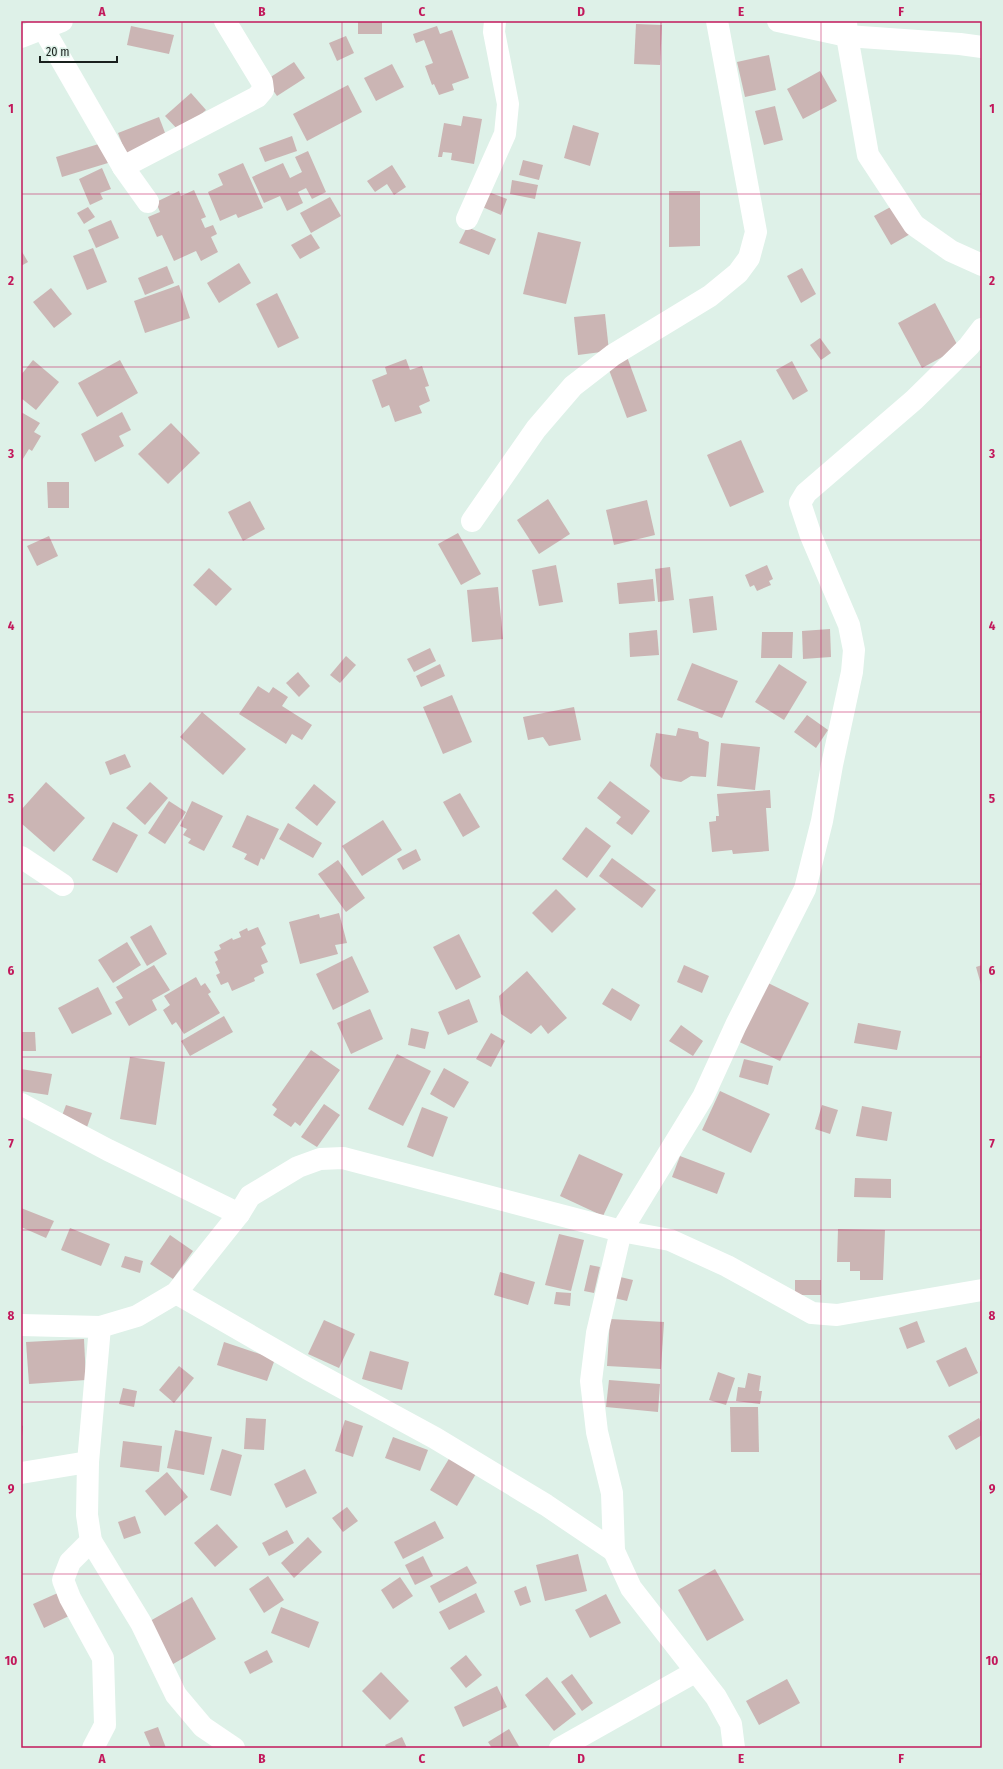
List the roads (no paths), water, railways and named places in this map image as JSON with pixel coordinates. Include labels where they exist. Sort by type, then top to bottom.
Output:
[{"type":"street","points":[[123,167],[257,97],[263,90],[262,82],[225,21]]},
{"type":"street","points":[[467,219],[505,134],[508,104],[494,32],[495,21]]},
{"type":"street","points":[[472,521],[536,430],[573,386],[613,355],[710,296],[738,273],[749,258],[756,232],[716,21]]},
{"type":"street","points":[[778,21],[982,47]]},
{"type":"street","points":[[21,37],[52,24],[123,167],[148,202]]},
{"type":"street","points":[[846,29],[868,155],[914,225],[951,250],[982,265]]},
{"type":"street","points":[[734,1748],[731,1724],[716,1697],[630,1588],[614,1551],[612,1494],[597,1432],[591,1381],[597,1333],[621,1231],[703,1097],[736,1025],[806,889],[820,829],[852,672],[854,650],[849,625],[811,536],[800,503],[806,493],[914,400],[969,346],[982,329]]},
{"type":"street","points":[[21,857],[63,885]]},
{"type":"street","points":[[21,1104],[108,1150],[239,1214]]},
{"type":"street","points":[[21,1326],[100,1327],[137,1316],[176,1293],[239,1214],[250,1196],[298,1167],[320,1159],[342,1158],[621,1231],[670,1240],[727,1266],[812,1313],[836,1315],[909,1304],[982,1290]]},
{"type":"street","points":[[176,1293],[308,1369],[435,1438],[546,1505],[614,1551]]},
{"type":"street","points":[[100,1327],[88,1462],[87,1515],[91,1541],[141,1623],[176,1696],[204,1727],[234,1748]]},
{"type":"street","points":[[21,1473],[88,1462]]},
{"type":"street","points":[[91,1541],[70,1562],[63,1580],[70,1598],[103,1658],[105,1726],[93,1748]]},
{"type":"street","points":[[560,1748],[695,1672]]}]
